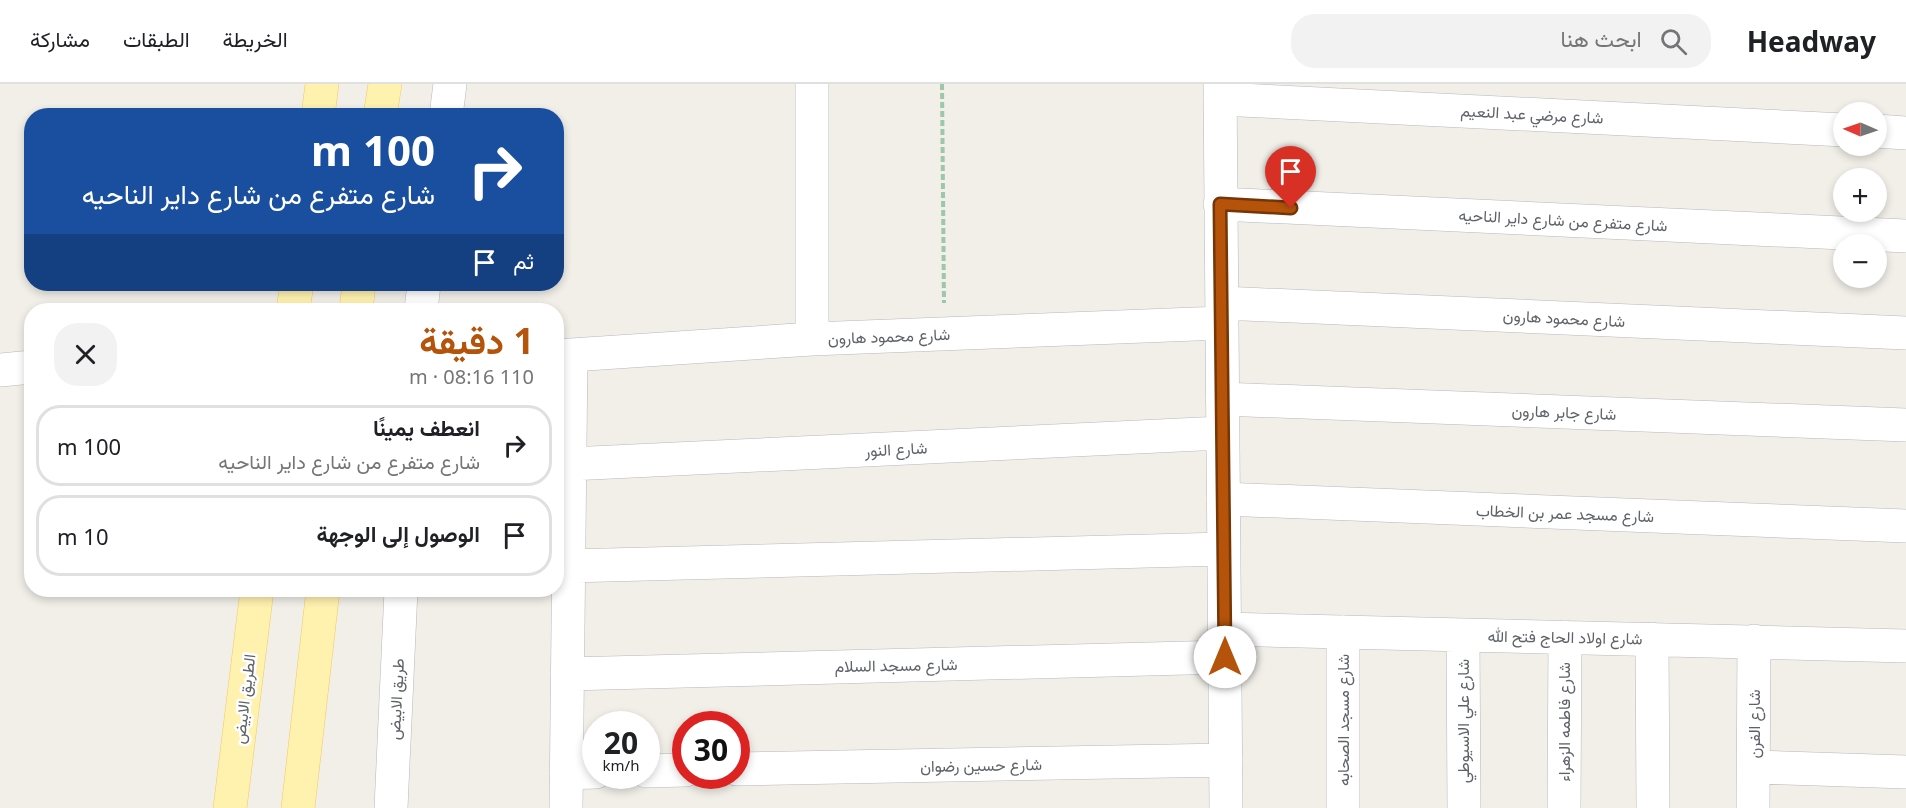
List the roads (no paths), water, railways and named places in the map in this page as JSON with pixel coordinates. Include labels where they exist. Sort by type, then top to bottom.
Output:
[{"type":"main road","points":[[319,108],[322,84]]},
{"type":"main road","points":[[381,108],[385,84]]},
{"type":"main road","name":"الطريق الابيض","points":[[230,808],[256,597]]},
{"type":"main road","points":[[298,808],[322,597]]},
{"type":"street","points":[[447,108],[450,84]]},
{"type":"street","points":[[812,84],[812,339]]},
{"type":"street","points":[[1220,92],[1226,808]]},
{"type":"street","name":"شارع مرضي عبد النعيم","points":[[1220,92],[1833,129]]},
{"type":"street","points":[[1887,132],[1906,133]]},
{"type":"street","name":"شارع متفرع من شارع داير الناحيه","points":[[1220,204],[1906,236]]},
{"type":"street","name":"شارع محمود هارون","points":[[564,355],[945,333],[1222,313],[1906,333]]},
{"type":"street","points":[[564,355],[570,464],[567,674],[581,772],[566,808]]},
{"type":"street","points":[[0,370],[24,368]]},
{"type":"street","name":"شارع جابر هارون","points":[[1222,399],[1906,425]]},
{"type":"street","name":"شارع النور","points":[[570,464],[1222,433]]},
{"type":"street","name":"شارع مسجد عمر بن الخطاب","points":[[1223,499],[1906,526]]},
{"type":"street","points":[[568,566],[1224,549]]},
{"type":"street","name":"طريق الابيض","points":[[391,808],[401,597]]},
{"type":"street","name":"شارع اولاد الحاج فتح الله","points":[[1225,643],[1343,632],[1906,646]]},
{"type":"street","name":"شارع مسجد الصحابه","points":[[1343,632],[1343,808]]},
{"type":"street","name":"شارع علي الاسيوطي","points":[[1463,634],[1464,808]]},
{"type":"street","name":"شارع فاطمه الزهراء","points":[[1564,808],[1565,637]]},
{"type":"street","points":[[1652,639],[1653,808]]},
{"type":"street","name":"شارع الفرن","points":[[1754,641],[1754,808]]},
{"type":"street","name":"شارع مسجد السلام","points":[[567,674],[1225,643]]},
{"type":"street","name":"شارع حسين رضوان","points":[[750,769],[1226,760]]},
{"type":"street","points":[[1754,767],[1906,772]]}]
